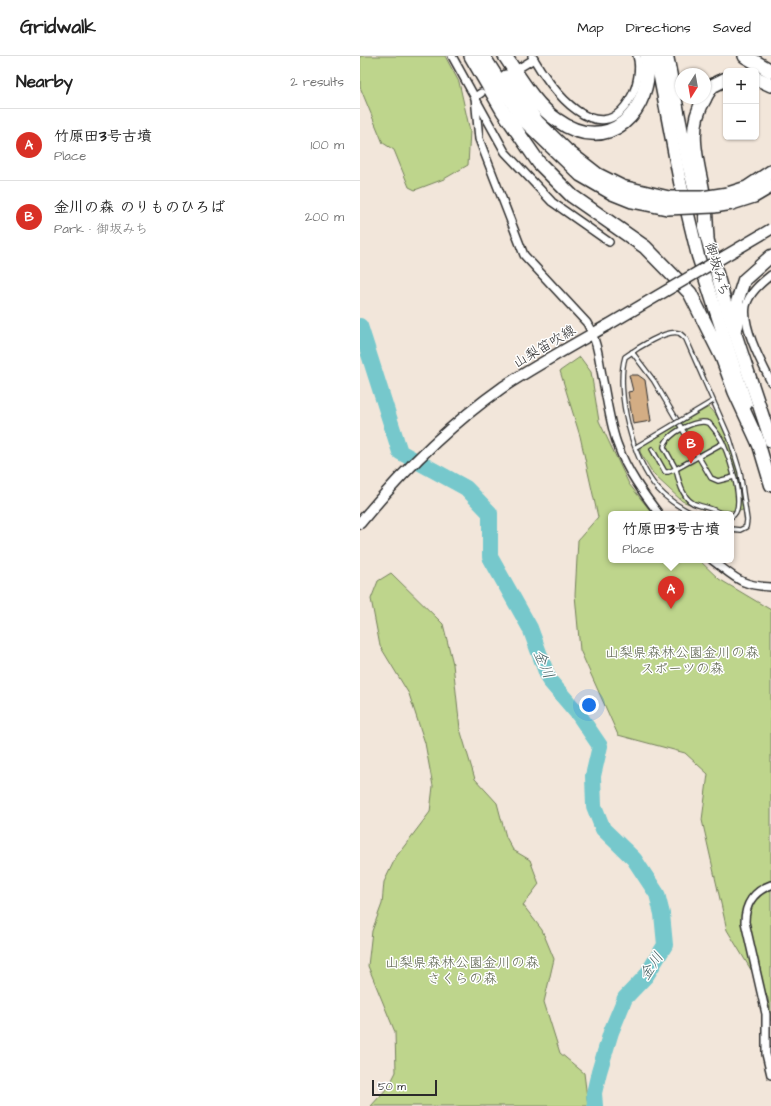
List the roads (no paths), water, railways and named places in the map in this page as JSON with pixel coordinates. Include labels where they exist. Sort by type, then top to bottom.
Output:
[{"type":"highway","points":[[471,56],[503,111],[539,163],[572,196],[645,247],[690,293],[722,357],[735,392],[765,443]]},
{"type":"highway","points":[[483,56],[523,119],[580,175],[612,193],[632,201],[668,203],[702,198],[754,196],[771,186]]},
{"type":"highway","points":[[494,56],[499,66],[537,122],[566,150],[598,175],[622,187],[668,203]]},
{"type":"highway","points":[[505,56],[533,96],[556,120],[573,130],[594,134],[615,130],[631,117],[646,88],[645,56]]},
{"type":"highway","name":"御坂みち","points":[[645,56],[680,182],[698,256],[765,443]]},
{"type":"highway","name":"御坂みち","points":[[667,56],[688,163],[707,236],[742,350],[765,443],[771,485]]},
{"type":"highway","points":[[745,56],[771,70]]},
{"type":"highway","points":[[711,88],[723,80]]},
{"type":"highway","points":[[759,80],[771,86]]},
{"type":"highway","points":[[701,104],[698,108],[693,134],[694,156],[705,205],[707,236]]},
{"type":"highway","points":[[730,198],[771,172]]},
{"type":"highway","points":[[742,350],[736,317],[737,302],[744,280],[771,256]]},
{"type":"main road","name":"山梨笛吹線","points":[[360,523],[419,457],[454,425],[504,387],[569,347],[771,229]]},
{"type":"street","points":[[452,56],[478,95],[505,152],[552,202],[609,242]]},
{"type":"street","points":[[519,68],[533,58],[551,85],[568,105],[582,115],[595,119],[606,119],[616,116],[624,109],[632,96],[645,56]]},
{"type":"street","points":[[478,95],[479,139],[524,255],[588,323],[594,333],[618,446],[638,485],[657,511]]},
{"type":"street","points":[[771,275],[750,296],[746,313],[747,325],[758,355],[771,382]]},
{"type":"street","points":[[715,563],[734,579],[754,586],[771,587]]},
{"type":"street","points":[[771,885],[759,890],[745,910],[745,922],[766,1014],[766,1054],[771,1075]]},
{"type":"lane","points":[[689,511],[658,489],[647,473],[628,427],[625,408],[621,369],[625,357],[665,334],[679,333],[686,339],[730,439],[738,465],[747,520],[746,527],[740,530],[734,529]]},
{"type":"lane","points":[[632,352],[654,381],[714,481],[734,477]]},
{"type":"lane","points":[[636,448],[713,401]]},
{"type":"lane","points":[[716,511],[712,508],[697,505],[689,500],[679,482],[676,469],[664,448],[665,442],[682,429],[699,421],[709,423],[723,443],[734,477],[738,506],[734,514]]},
{"type":"lane","points":[[652,449],[665,472],[668,472],[723,443]]},
{"type":"waterway","name":"金川","points":[[360,326],[400,452],[466,488],[490,513],[490,557],[530,628],[549,680],[579,715],[600,746],[593,776],[594,806],[603,829],[634,859],[657,894],[662,914],[665,945],[646,976],[625,998],[611,1032],[599,1072],[594,1093],[595,1106]]},
{"type":"place","name":"金川の森 のりものひろば","points":[[691,464]]},
{"type":"place","name":"竹原田3号古墳","points":[[671,609]]},
{"type":"park label","name":"山梨県森林公園金川の森 スポーツの森","points":[[682,660]]},
{"type":"park label","name":"山梨県森林公園金川の森 さくらの森","points":[[462,970]]}]
